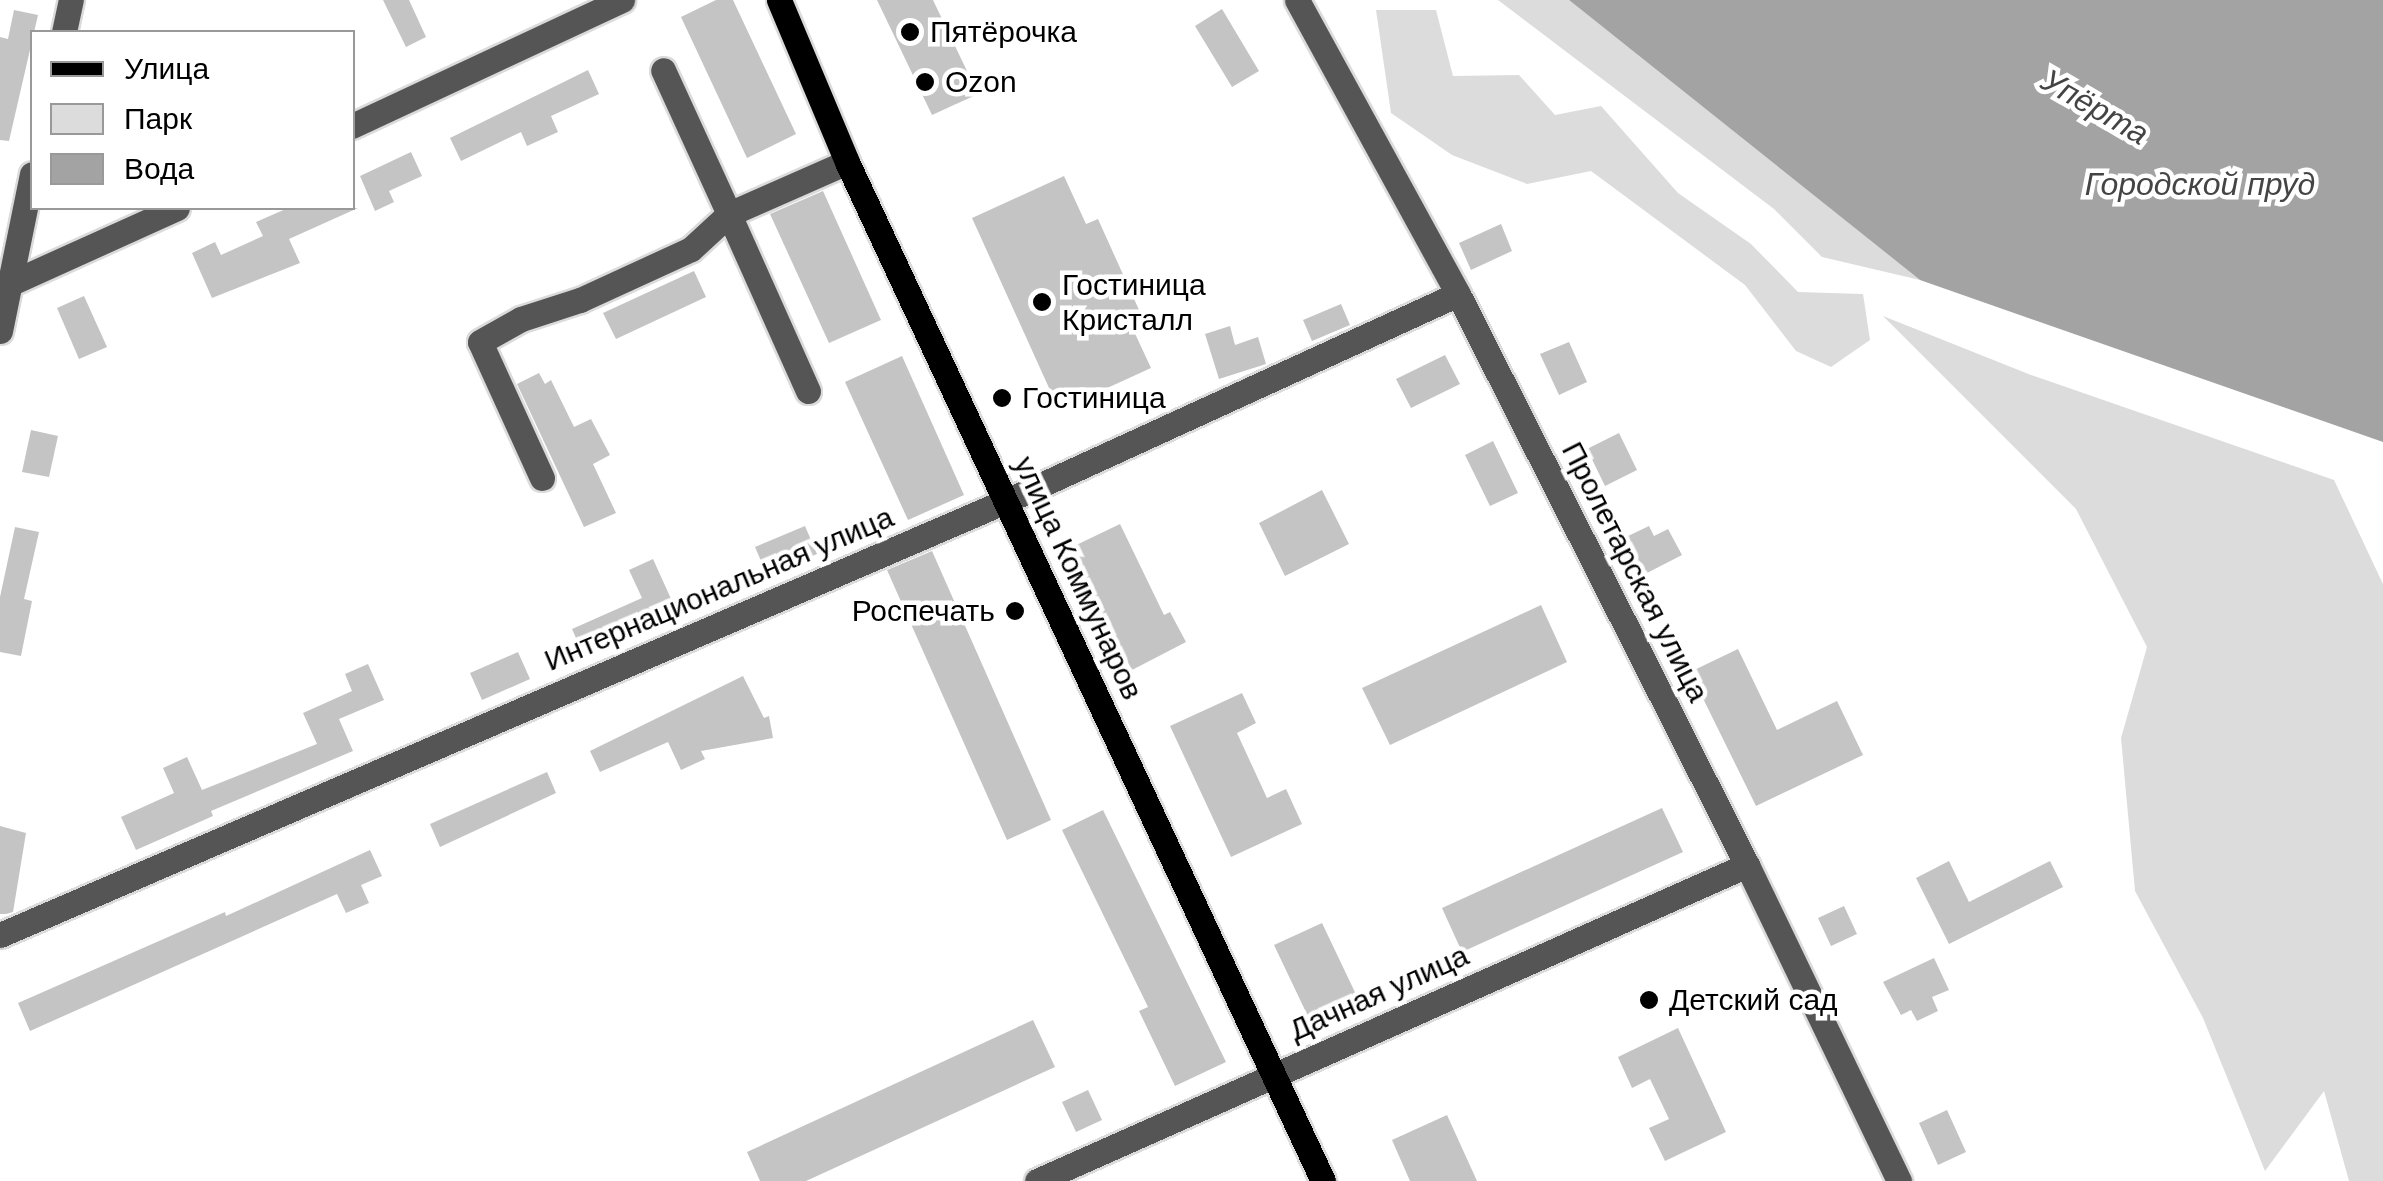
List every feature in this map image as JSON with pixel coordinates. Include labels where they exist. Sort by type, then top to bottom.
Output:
[{"type":"main road","name":"улица Коммунаров","points":[[779,0],[847,162],[1323,1181]]},
{"type":"street","points":[[64,30],[71,0]]},
{"type":"street","points":[[355,125],[622,0]]},
{"type":"street","name":"Пролетарская улица","points":[[1297,0],[1458,294],[1747,865],[1889,1178]]},
{"type":"street","points":[[663,70],[808,391]]},
{"type":"street","points":[[542,478],[480,342],[520,320],[580,300],[691,249],[729,214],[847,162]]},
{"type":"street","points":[[0,331],[4,287],[30,182]]},
{"type":"street","points":[[4,287],[173,210]]},
{"type":"street","name":"Интернациональная улица","points":[[0,935],[1006,501],[1458,294]]},
{"type":"street","name":"Дачная улица","points":[[1037,1181],[1747,865]]},
{"type":"green space","points":[[1498,0],[1569,0],[1920,280],[1822,257],[1774,209]]},
{"type":"green space","points":[[1376,10],[1436,10],[1453,76],[1519,75],[1555,115],[1601,106],[1678,193],[1751,244],[1798,292],[1863,294],[1870,340],[1831,367],[1796,351],[1745,285],[1591,171],[1527,184],[1452,155],[1391,113]]},
{"type":"green space","points":[[1883,316],[2031,375],[2334,480],[2383,584],[2383,1181],[2349,1181],[2324,1091],[2265,1171],[2203,1018],[2135,891],[2121,738],[2147,647],[2076,509]]},
{"type":"water","name":"Городской пруд","points":[[1569,0],[2383,0],[2383,442],[1920,280]]},
{"type":"building","points":[[383,0],[409,0],[426,37],[406,47]]},
{"type":"building","points":[[716,0],[733,0],[796,134],[747,158],[681,17]]},
{"type":"building","points":[[877,0],[933,0],[978,94],[932,115]]},
{"type":"building","points":[[1222,9],[1259,71],[1232,87],[1195,26]]},
{"type":"building","points":[[14,10],[38,15],[35,30],[30,30],[30,50],[9,141],[0,140],[0,37],[8,39]]},
{"type":"building","points":[[588,70],[599,94],[551,116],[558,132],[527,146],[521,132],[461,161],[450,138]]},
{"type":"building","points":[[411,152],[422,176],[389,191],[394,202],[375,211],[360,176]]},
{"type":"building","points":[[1064,176],[1086,224],[1098,219],[1144,321],[1132,327],[1151,368],[1059,410],[972,218]]},
{"type":"building","points":[[823,191],[881,320],[829,343],[770,214]]},
{"type":"building","points":[[283,210],[354,210],[289,239],[300,263],[212,298],[192,253],[215,242],[221,255],[263,236],[256,222]]},
{"type":"building","points":[[1501,224],[1512,251],[1471,270],[1459,243]]},
{"type":"building","points":[[694,271],[706,297],[616,339],[603,313]]},
{"type":"building","points":[[84,296],[107,347],[79,359],[57,308]]},
{"type":"building","points":[[1341,304],[1350,325],[1312,341],[1303,320]]},
{"type":"building","points":[[1230,326],[1235,345],[1258,337],[1266,364],[1219,379],[1205,334]]},
{"type":"building","points":[[1569,342],[1587,382],[1559,395],[1540,354]]},
{"type":"building","points":[[1445,355],[1460,384],[1411,408],[1396,379]]},
{"type":"building","points":[[902,356],[964,495],[908,520],[845,382]]},
{"type":"building","points":[[539,373],[545,384],[551,380],[574,427],[591,419],[610,455],[593,464],[616,513],[584,527],[517,384]]},
{"type":"building","points":[[31,430],[58,436],[49,477],[22,472]]},
{"type":"building","points":[[1619,433],[1637,470],[1605,486],[1587,449]]},
{"type":"building","points":[[1493,441],[1518,493],[1490,506],[1465,455]]},
{"type":"building","points":[[1322,490],[1349,544],[1285,576],[1259,523]]},
{"type":"building","points":[[1120,524],[1164,615],[1170,612],[1186,642],[1132,670],[1068,549]]},
{"type":"building","points":[[805,526],[817,554],[767,575],[755,547]]},
{"type":"building","points":[[1649,526],[1654,536],[1668,529],[1682,555],[1645,574],[1626,537]]},
{"type":"building","points":[[15,527],[39,532],[24,599],[32,601],[21,656],[0,652],[0,597]]},
{"type":"building","points":[[932,551],[1051,820],[1007,840],[887,570]]},
{"type":"building","points":[[653,559],[677,612],[583,654],[572,629],[642,598],[629,570]]},
{"type":"building","points":[[1541,605],[1567,662],[1390,745],[1362,688]]},
{"type":"building","points":[[1738,649],[1777,730],[1837,701],[1863,755],[1756,806],[1690,672]]},
{"type":"building","points":[[518,652],[530,679],[482,700],[470,673]]},
{"type":"building","points":[[368,664],[384,700],[339,719],[353,751],[211,811],[213,816],[136,850],[121,817],[174,793],[163,768],[187,757],[202,790],[317,744],[303,713],[352,691],[345,674]]},
{"type":"building","points":[[743,676],[764,718],[769,716],[773,738],[701,751],[705,759],[681,770],[668,742],[600,772],[590,751]]},
{"type":"building","points":[[1242,693],[1256,723],[1237,733],[1267,798],[1286,789],[1302,824],[1231,857],[1170,726]]},
{"type":"building","points":[[547,772],[556,793],[440,847],[430,824]]},
{"type":"building","points":[[1662,808],[1683,852],[1462,952],[1442,908]]},
{"type":"building","points":[[1103,810],[1226,1062],[1175,1086],[1139,1011],[1148,1007],[1062,830]]},
{"type":"building","points":[[0,826],[26,833],[13,912],[6,914],[0,914]]},
{"type":"building","points":[[370,850],[382,876],[361,885],[369,903],[346,913],[337,894],[30,1031],[18,1003],[225,912],[226,916]]},
{"type":"building","points":[[1949,861],[1969,902],[2050,861],[2063,887],[1949,944],[1916,878]]},
{"type":"building","points":[[1844,906],[1857,934],[1831,946],[1818,918]]},
{"type":"building","points":[[1322,923],[1362,1007],[1314,1029],[1274,945]]},
{"type":"building","points":[[1934,958],[1949,990],[1932,997],[1938,1011],[1917,1021],[1911,1010],[1901,1015],[1883,982]]},
{"type":"building","points":[[1033,1020],[1055,1067],[806,1181],[760,1181],[747,1152]]},
{"type":"building","points":[[1678,1028],[1726,1132],[1665,1161],[1649,1128],[1669,1119],[1650,1079],[1632,1088],[1618,1057]]},
{"type":"building","points":[[1088,1090],[1102,1120],[1076,1132],[1062,1102]]},
{"type":"building","points":[[1947,1110],[1966,1152],[1938,1165],[1919,1123]]},
{"type":"building","points":[[1447,1115],[1477,1181],[1410,1181],[1392,1140]]},
{"type":"place","name":"Пятёрочка","points":[[910,32]]},
{"type":"place","name":"Ozon","points":[[925,82]]},
{"type":"place","name":"Гостиница Кристалл","points":[[1042,302]]},
{"type":"place","name":"Гостиница","points":[[1002,398]]},
{"type":"place","name":"Роспечать","points":[[1015,611]]},
{"type":"place","name":"Детский сад","points":[[1649,1000]]},
{"type":"water label","name":"Упёрта","points":[[2095,107]]}]
